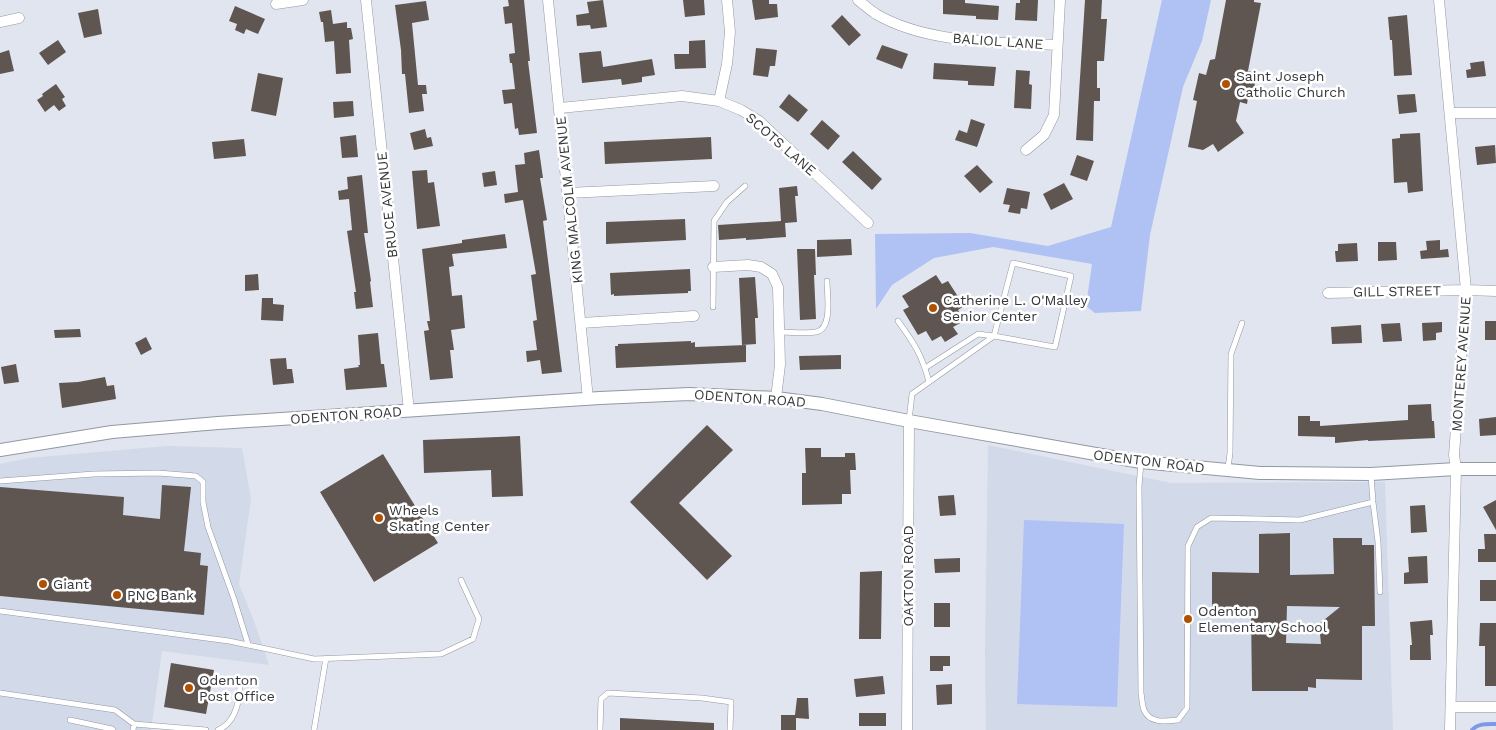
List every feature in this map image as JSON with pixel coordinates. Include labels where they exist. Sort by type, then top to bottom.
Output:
[{"type":"street","points":[[276,4],[304,0]]},
{"type":"street","name":"BRUCE AVENUE","points":[[366,0],[409,411]]},
{"type":"street","name":"KING MALCOLM AVENUE","points":[[548,0],[588,399]]},
{"type":"street","points":[[719,101],[727,64],[730,32],[727,0]]},
{"type":"street","name":"BALIOL LANE","points":[[858,0],[875,14],[900,26],[955,40],[1057,45]]},
{"type":"street","points":[[1026,150],[1044,135],[1054,115],[1060,0]]},
{"type":"street","name":"MONTEREY AVENUE","points":[[1439,0],[1466,290],[1454,455],[1456,469],[1450,730]]},
{"type":"street","points":[[0,22],[19,18]]},
{"type":"street","name":"SCOTS LANE","points":[[560,108],[682,96],[719,101],[741,110],[759,121],[868,223]]},
{"type":"street","points":[[1450,113],[1496,113]]},
{"type":"street","points":[[568,193],[714,186]]},
{"type":"street","points":[[713,267],[748,265],[761,267],[772,274],[778,287],[780,366],[776,398]]},
{"type":"street","name":"GILL STREET","points":[[1328,293],[1496,291]]},
{"type":"street","points":[[581,322],[694,316]]},
{"type":"street","name":"ODENTON ROAD","points":[[0,450],[112,432],[227,422],[689,394],[776,398],[822,404],[1141,462],[1260,473],[1371,474],[1456,469],[1496,469]]},
{"type":"street","name":"OAKTON ROAD","points":[[907,730],[909,421]]},
{"type":"street","points":[[1451,707],[1496,708]]},
{"type":"lane","points":[[713,307],[714,221],[727,202],[745,186]]},
{"type":"lane","points":[[909,421],[912,394],[994,336],[1013,263],[1070,276],[1055,347],[994,336],[978,334],[925,368]]},
{"type":"lane","points":[[779,332],[817,332],[824,328],[828,320],[827,281]]},
{"type":"lane","points":[[898,320],[915,344],[929,382]]},
{"type":"lane","points":[[1228,470],[1230,453],[1231,354],[1242,323]]},
{"type":"lane","points":[[1141,462],[1139,486],[1141,693],[1144,710],[1151,718],[1160,722],[1178,720],[1188,708],[1188,546],[1196,527],[1211,518],[1300,520],[1372,502]]},
{"type":"lane","points":[[0,481],[158,472],[196,476],[203,482],[203,502],[208,527],[248,644]]},
{"type":"lane","points":[[1371,474],[1372,502],[1378,542],[1380,592]]},
{"type":"lane","points":[[0,611],[229,640],[314,658],[440,654],[473,639],[479,619],[461,580]]},
{"type":"lane","points":[[315,729],[326,658]]},
{"type":"lane","points":[[218,730],[229,722],[236,712],[240,687]]},
{"type":"lane","points":[[600,730],[601,699],[608,692],[702,698],[731,702],[730,730]]},
{"type":"lane","points":[[0,693],[115,710],[133,727],[206,730]]},
{"type":"lane","points":[[70,720],[112,728],[113,730]]},
{"type":"shaded area","points":[[1162,0],[1211,0],[1202,41],[1183,87],[1150,235],[1141,311],[1095,313],[1086,306],[1092,264],[993,247],[934,258],[892,285],[876,309],[875,234],[970,233],[1048,246],[1111,227]]},
{"type":"shaded area","name":"Odenton Elementary School","points":[[988,445],[1171,483],[1385,482],[1393,730],[986,730],[985,653]]},
{"type":"shaded area","points":[[167,446],[242,448],[251,499],[239,584],[269,665],[162,651],[151,730],[0,730],[0,464],[29,458]]},
{"type":"shaded area","points":[[1024,520],[1124,524],[1117,707],[1017,704]]},
{"type":"building","points":[[508,0],[524,0],[530,61],[528,61],[537,133],[519,135],[518,128],[515,129],[512,103],[504,104],[502,90],[515,89],[509,54],[515,53],[512,23],[505,24],[503,7],[509,6]]},
{"type":"building","points":[[603,0],[607,27],[591,29],[590,25],[577,26],[576,15],[589,13],[587,2]]},
{"type":"building","points":[[683,0],[704,0],[705,15],[685,17]]},
{"type":"building","points":[[752,0],[769,0],[769,4],[777,4],[778,17],[755,20]]},
{"type":"building","points":[[943,0],[965,0],[965,3],[999,6],[998,20],[976,19],[976,16],[943,14]]},
{"type":"building","points":[[1020,0],[1038,0],[1037,21],[1015,20],[1016,3],[1020,3]]},
{"type":"building","points":[[1085,0],[1102,0],[1101,19],[1107,19],[1104,61],[1097,61],[1097,88],[1100,88],[1100,101],[1094,101],[1093,141],[1076,140]]},
{"type":"building","name":"Saint Joseph Catholic Church","points":[[1226,0],[1254,0],[1254,2],[1261,3],[1248,71],[1257,73],[1253,93],[1249,92],[1247,104],[1240,102],[1236,121],[1244,133],[1218,152],[1213,144],[1203,150],[1188,147],[1197,101],[1193,100],[1199,73],[1206,75],[1210,60],[1215,59]]},
{"type":"building","points":[[426,1],[429,20],[412,23],[418,85],[426,85],[427,94],[422,94],[424,111],[409,113],[405,74],[402,74],[395,5]]},
{"type":"building","points":[[235,6],[265,19],[258,34],[246,29],[244,34],[235,30],[237,24],[229,21]]},
{"type":"building","points":[[98,9],[102,34],[84,38],[78,13]]},
{"type":"building","points":[[331,10],[333,24],[347,22],[347,28],[351,28],[353,39],[349,40],[351,73],[336,74],[334,41],[325,42],[323,22],[321,22],[319,12]]},
{"type":"building","points":[[842,15],[861,35],[849,46],[831,26]]},
{"type":"building","points":[[1407,15],[1412,75],[1394,76],[1392,40],[1390,40],[1388,17]]},
{"type":"building","points":[[58,40],[66,52],[48,65],[39,53]]},
{"type":"building","points":[[705,40],[706,68],[675,69],[674,54],[689,54],[689,41]]},
{"type":"building","points":[[882,45],[908,54],[902,69],[876,59]]},
{"type":"building","points":[[756,48],[777,50],[775,66],[770,66],[768,77],[753,75]]},
{"type":"building","points":[[9,50],[14,71],[0,74],[0,53]]},
{"type":"building","points":[[601,51],[603,67],[652,59],[655,75],[642,77],[642,82],[622,85],[621,79],[582,83],[579,53]]},
{"type":"building","points":[[1484,61],[1486,76],[1467,78],[1466,70],[1471,69],[1470,63]]},
{"type":"building","points":[[934,63],[996,67],[994,86],[968,85],[968,81],[933,79]]},
{"type":"building","points":[[1016,70],[1030,71],[1029,84],[1032,85],[1031,109],[1014,108]]},
{"type":"building","points":[[258,73],[283,78],[276,116],[251,111]]},
{"type":"building","points":[[56,84],[65,97],[62,99],[66,106],[59,111],[54,105],[45,112],[37,100]]},
{"type":"building","points":[[789,94],[808,110],[798,122],[779,107]]},
{"type":"building","points":[[1415,94],[1417,112],[1399,114],[1397,95]]},
{"type":"building","points":[[353,101],[354,116],[334,118],[333,102]]},
{"type":"building","points":[[971,119],[985,124],[977,147],[955,140],[959,130],[967,133]]},
{"type":"building","points":[[822,120],[840,136],[828,150],[810,134]]},
{"type":"building","points":[[425,129],[427,138],[431,137],[433,146],[414,150],[410,133]]},
{"type":"building","points":[[1420,133],[1423,191],[1408,193],[1407,182],[1394,183],[1392,139],[1400,138],[1400,134]]},
{"type":"building","points":[[356,135],[358,157],[342,158],[340,137]]},
{"type":"building","points":[[711,137],[712,159],[605,164],[604,142]]},
{"type":"building","points":[[244,139],[246,156],[214,159],[212,142]]},
{"type":"building","points":[[1495,145],[1496,163],[1477,165],[1475,147]]},
{"type":"building","points":[[539,150],[543,178],[540,178],[547,220],[543,221],[562,372],[542,374],[540,360],[527,362],[526,351],[537,350],[533,321],[537,320],[531,275],[536,274],[523,200],[505,203],[504,194],[518,192],[515,165],[525,164],[524,153]]},
{"type":"building","points":[[853,151],[882,179],[872,190],[842,162]]},
{"type":"building","points":[[1077,155],[1094,161],[1087,181],[1070,175]]},
{"type":"building","points":[[977,165],[993,182],[980,193],[964,176]]},
{"type":"building","points":[[427,170],[428,183],[434,182],[440,226],[417,229],[412,171]]},
{"type":"building","points":[[495,171],[497,185],[484,187],[482,173]]},
{"type":"building","points":[[362,175],[368,233],[364,233],[373,307],[356,309],[354,292],[356,292],[347,231],[352,230],[349,199],[339,200],[338,191],[348,189],[347,177]]},
{"type":"building","points":[[1064,183],[1073,199],[1051,210],[1043,194]]},
{"type":"building","points":[[797,186],[798,196],[795,196],[797,222],[785,223],[786,237],[719,240],[718,225],[781,221],[779,188]]},
{"type":"building","points":[[1007,188],[1030,192],[1027,209],[1021,208],[1020,214],[1008,212],[1010,205],[1003,204]]},
{"type":"building","points":[[685,219],[686,240],[606,244],[606,222]]},
{"type":"building","points":[[505,234],[507,248],[452,254],[454,266],[449,267],[452,296],[462,295],[465,328],[451,330],[454,350],[450,350],[453,378],[430,380],[424,331],[429,330],[427,321],[430,321],[422,249],[462,243],[462,240]]},
{"type":"building","points":[[851,239],[852,255],[817,257],[817,240]]},
{"type":"building","points":[[1440,240],[1440,250],[1448,249],[1449,257],[1421,259],[1420,251],[1427,250],[1426,241]]},
{"type":"building","points":[[1378,242],[1396,242],[1397,260],[1378,261]]},
{"type":"building","points":[[1357,243],[1358,261],[1336,262],[1335,251],[1338,251],[1338,244]]},
{"type":"building","points":[[797,249],[815,249],[816,319],[800,320]]},
{"type":"building","points":[[690,269],[691,291],[688,291],[688,293],[611,295],[610,273]]},
{"type":"building","points":[[258,274],[259,290],[245,291],[245,275]]},
{"type":"building","name":"Catherine L. O'Malley Senior Center","points":[[936,275],[942,284],[948,281],[964,306],[958,310],[964,321],[953,327],[958,334],[945,342],[941,336],[932,341],[926,331],[918,335],[903,310],[909,307],[902,296]]},
{"type":"building","points":[[755,277],[758,318],[755,318],[756,344],[742,345],[739,278]]},
{"type":"building","points":[[262,298],[273,298],[273,304],[284,305],[283,321],[261,320]]},
{"type":"building","points":[[1485,321],[1496,321],[1496,340],[1485,340]]},
{"type":"building","points":[[1442,322],[1442,332],[1436,333],[1436,340],[1423,341],[1422,323]]},
{"type":"building","points":[[1400,323],[1402,341],[1383,342],[1381,324]]},
{"type":"building","points":[[1361,325],[1362,343],[1332,344],[1331,327]]},
{"type":"building","points":[[80,329],[81,337],[55,338],[54,330]]},
{"type":"building","points":[[378,333],[381,364],[384,364],[387,387],[346,390],[344,369],[359,367],[358,365],[360,365],[358,335]]},
{"type":"building","points":[[146,337],[152,349],[141,355],[135,343]]},
{"type":"building","points":[[691,341],[691,343],[695,342],[695,347],[746,345],[746,362],[616,368],[615,346],[618,346],[618,344]]},
{"type":"building","points":[[841,355],[841,369],[800,370],[799,356]]},
{"type":"building","points":[[286,358],[287,369],[292,369],[294,383],[273,385],[270,359]]},
{"type":"building","points":[[16,364],[19,382],[4,384],[1,367]]},
{"type":"building","points":[[105,377],[107,386],[114,385],[116,399],[62,408],[59,383]]},
{"type":"building","points":[[1431,404],[1435,438],[1335,443],[1335,437],[1298,436],[1298,416],[1310,416],[1310,421],[1320,421],[1320,426],[1408,420],[1408,405]]},
{"type":"building","points":[[1496,417],[1496,435],[1480,436],[1479,419]]},
{"type":"building","points":[[707,425],[733,450],[679,503],[732,556],[707,580],[630,502]]},
{"type":"building","points":[[520,436],[523,496],[492,497],[491,470],[424,473],[423,440]]},
{"type":"building","points":[[805,448],[821,448],[821,457],[845,457],[845,453],[855,453],[856,470],[850,470],[851,494],[842,494],[842,504],[802,505],[802,473],[806,473]]},
{"type":"building","name":"Wheels Skating Center","points":[[383,454],[438,543],[374,582],[320,492]]},
{"type":"building","points":[[162,485],[191,487],[184,551],[201,553],[200,565],[208,566],[204,615],[0,596],[0,487],[124,497],[123,515],[160,519]]},
{"type":"building","points":[[954,495],[956,515],[940,516],[938,496]]},
{"type":"building","points":[[1496,500],[1496,530],[1483,507]]},
{"type":"building","points":[[1425,505],[1427,532],[1411,533],[1410,506]]},
{"type":"building","name":"Odenton Elementary School","points":[[1290,533],[1290,575],[1334,574],[1333,538],[1362,538],[1362,545],[1374,545],[1375,626],[1362,626],[1362,680],[1316,679],[1316,688],[1308,687],[1308,691],[1252,691],[1251,610],[1212,610],[1212,572],[1259,573],[1259,534]],"holes":[[[1287,606],[1340,607],[1319,624],[1321,644],[1286,643]]]},
{"type":"building","points":[[1484,534],[1496,534],[1496,562],[1478,562],[1478,549],[1485,549]]},
{"type":"building","points":[[1427,556],[1428,583],[1404,584],[1404,573],[1409,572],[1408,557]]},
{"type":"building","points":[[960,558],[960,572],[935,573],[934,559]]},
{"type":"building","points":[[882,571],[881,639],[859,639],[860,572]]},
{"type":"building","points":[[1480,580],[1496,580],[1496,601],[1480,601]]},
{"type":"building","points":[[934,603],[950,603],[950,627],[934,627]]},
{"type":"building","points":[[1432,620],[1433,635],[1430,635],[1431,660],[1410,660],[1410,645],[1412,645],[1410,622]]},
{"type":"building","points":[[1480,623],[1496,623],[1496,686],[1485,686],[1485,646],[1479,646]]},
{"type":"building","points":[[930,656],[950,656],[950,666],[943,666],[943,671],[930,671]]},
{"type":"building","name":"Odenton Post Office","points":[[171,663],[214,670],[206,714],[164,707]]},
{"type":"building","points":[[883,676],[885,694],[856,697],[854,679]]},
{"type":"building","points":[[952,684],[952,704],[937,705],[936,685]]},
{"type":"building","points":[[797,698],[808,698],[809,719],[796,718],[796,730],[781,730],[781,715],[795,715]]},
{"type":"building","points":[[859,713],[886,713],[886,726],[859,726]]},
{"type":"building","points":[[620,718],[714,723],[714,730],[620,730]]},
{"type":"waterway","points":[[1472,730],[1480,725],[1496,724]]},
{"type":"place","name":"Saint Joseph Catholic Church","points":[[1226,84]]},
{"type":"place","name":"Catherine L. O'Malley Senior Center","points":[[933,308]]},
{"type":"place","name":"Wheels Skating Center","points":[[379,518]]},
{"type":"place","name":"Giant","points":[[43,584]]},
{"type":"place","name":"PNC Bank","points":[[117,595]]},
{"type":"place","name":"Odenton Elementary School","points":[[1188,619]]},
{"type":"place","name":"Odenton Post Office","points":[[189,688]]}]
